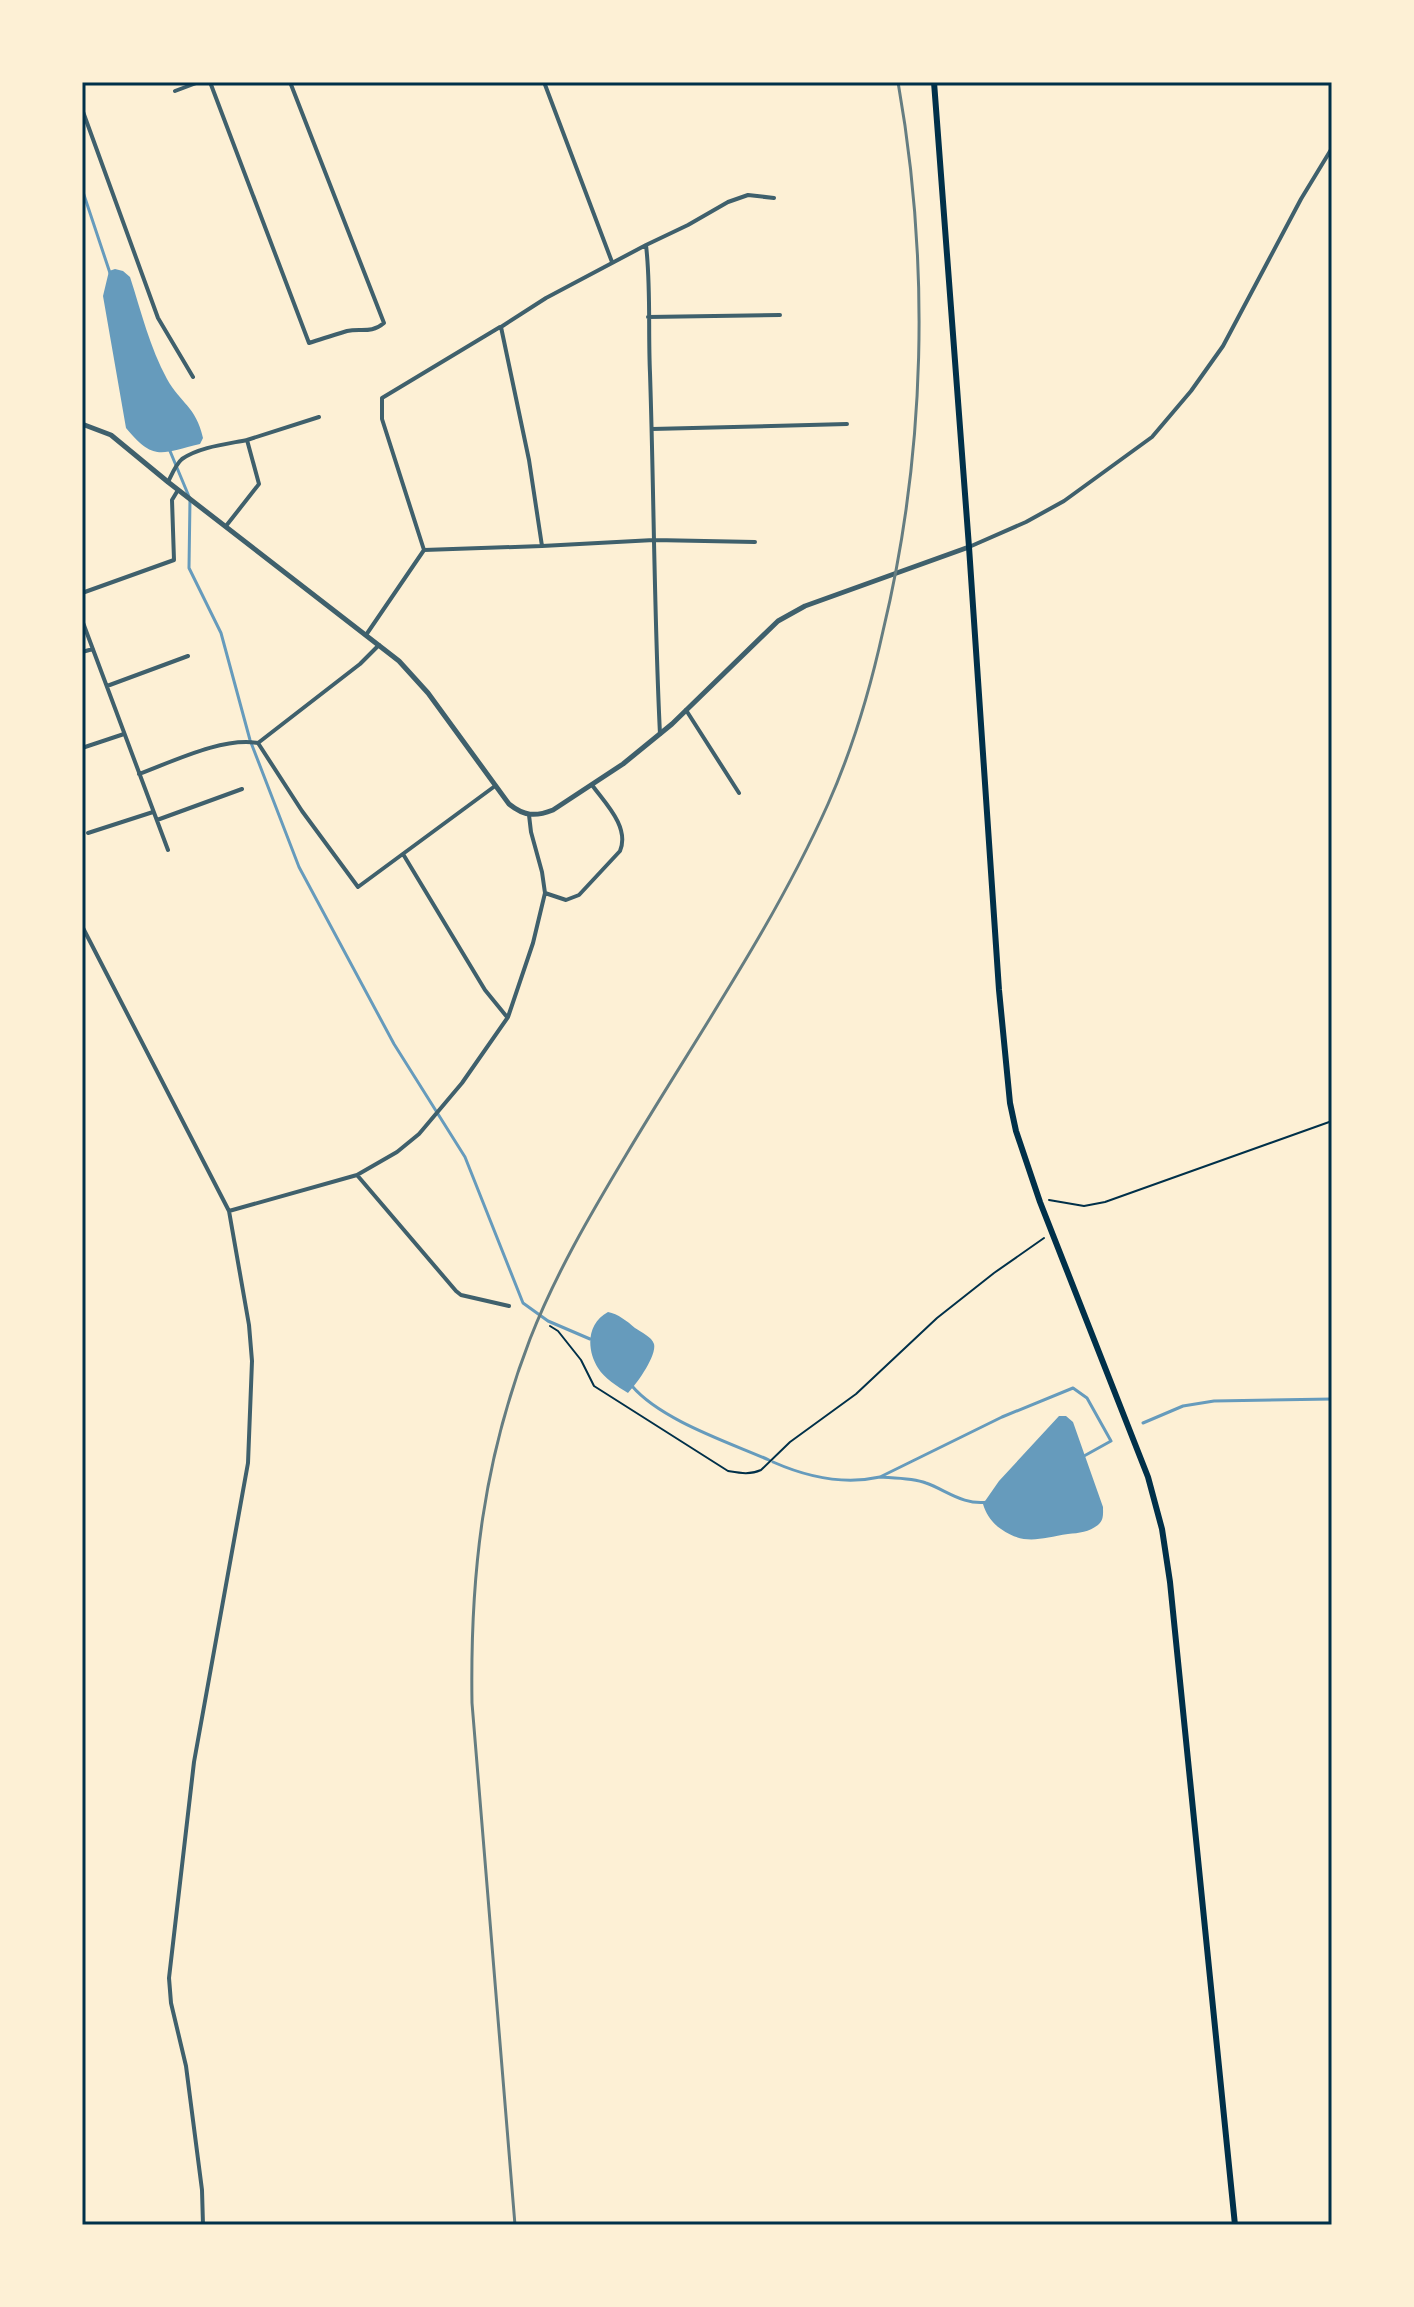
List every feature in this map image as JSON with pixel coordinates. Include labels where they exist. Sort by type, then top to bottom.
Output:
[{"type":"main road","points":[[934,82],[1006,1072],[1016,1131],[1040,1202],[1148,1477],[1162,1529],[1170,1582],[1235,2225]]},
{"type":"street","points":[[175,91],[199,82]]},
{"type":"street","points":[[210,82],[309,343],[352,330],[375,330],[384,323],[290,82]]},
{"type":"street","points":[[544,82],[612,262]]},
{"type":"street","points":[[82,109],[158,318],[193,377]]},
{"type":"street","points":[[82,424],[111,435],[379,645],[415,677],[509,804],[519,812],[541,815],[623,764],[660,734],[765,631],[791,612],[969,547],[1026,522],[1064,501],[1152,437],[1191,391],[1223,346],[1301,199],[1332,148]]},
{"type":"street","points":[[424,550],[382,419],[382,398],[546,298],[728,202],[748,195],[774,198]]},
{"type":"street","points":[[646,245],[660,734]]},
{"type":"street","points":[[648,317],[780,315]]},
{"type":"street","points":[[501,327],[529,460],[542,546]]},
{"type":"street","points":[[168,482],[179,461],[319,417]]},
{"type":"street","points":[[652,429],[847,424]]},
{"type":"street","points":[[226,526],[259,484],[247,440]]},
{"type":"street","points":[[82,593],[174,560],[172,500],[178,490]]},
{"type":"street","points":[[424,550],[654,540],[755,542]]},
{"type":"street","points":[[366,635],[424,550]]},
{"type":"street","points":[[82,620],[168,850]]},
{"type":"street","points":[[139,774],[209,748],[245,741],[258,743],[360,664],[379,645]]},
{"type":"street","points":[[82,652],[93,649]]},
{"type":"street","points":[[107,686],[188,656]]},
{"type":"street","points":[[686,710],[739,793]]},
{"type":"street","points":[[82,748],[124,734]]},
{"type":"street","points":[[258,743],[302,811],[358,887],[495,786]]},
{"type":"street","points":[[545,893],[566,900],[579,895],[620,851],[623,844],[621,828],[592,785]]},
{"type":"street","points":[[157,820],[242,789]]},
{"type":"street","points":[[88,833],[153,812]]},
{"type":"street","points":[[229,1211],[357,1175],[397,1152],[419,1134],[462,1083],[508,1017],[533,943],[545,893],[529,815]]},
{"type":"street","points":[[403,854],[485,990],[508,1017]]},
{"type":"street","points":[[82,926],[229,1211],[249,1325],[252,1361],[250,1449],[194,1762],[169,1978],[171,2003],[186,2066],[202,2190],[203,2225]]},
{"type":"street","points":[[357,1175],[456,1291],[461,1295],[509,1306]]},
{"type":"path","points":[[1040,1202],[1052,1199],[1084,1206],[1105,1202],[1332,1121]]},
{"type":"path","points":[[550,1326],[558,1331],[581,1360],[594,1386],[728,1471],[755,1473],[790,1442],[856,1394],[937,1318],[1052,1233]]},
{"type":"water","points":[[115,269],[130,277],[146,329],[167,379],[200,427],[203,438],[200,444],[159,452],[144,446],[126,428],[103,296],[109,271]]},
{"type":"water","points":[[608,1312],[626,1320],[654,1344],[649,1363],[628,1393],[598,1368],[590,1345],[592,1330]]},
{"type":"water","points":[[1059,1416],[1066,1416],[1073,1422],[1103,1507],[1102,1519],[1098,1525],[1084,1532],[1018,1538],[995,1524],[983,1504],[999,1481]]},
{"type":"waterway","points":[[82,189],[110,273]]},
{"type":"waterway","points":[[170,451],[190,499],[189,568],[221,633],[250,740],[299,867],[394,1044],[465,1157],[523,1303],[548,1321],[590,1339]]},
{"type":"waterway","points":[[632,1386],[677,1420],[769,1460]]},
{"type":"waterway","points":[[773,1462],[826,1478],[853,1480],[880,1477],[1002,1417],[1073,1388],[1087,1398],[1111,1441],[1084,1456]]},
{"type":"waterway","points":[[1143,1423],[1183,1406],[1214,1401],[1332,1399]]},
{"type":"waterway","points":[[880,1477],[921,1481],[963,1500],[988,1502]]},
{"type":"railway","points":[[515,2225],[472,1703],[477,1563],[490,1474],[514,1384],[550,1292],[599,1200],[783,894],[837,783],[866,697],[897,563],[908,495],[919,357],[915,219],[898,82]]}]
